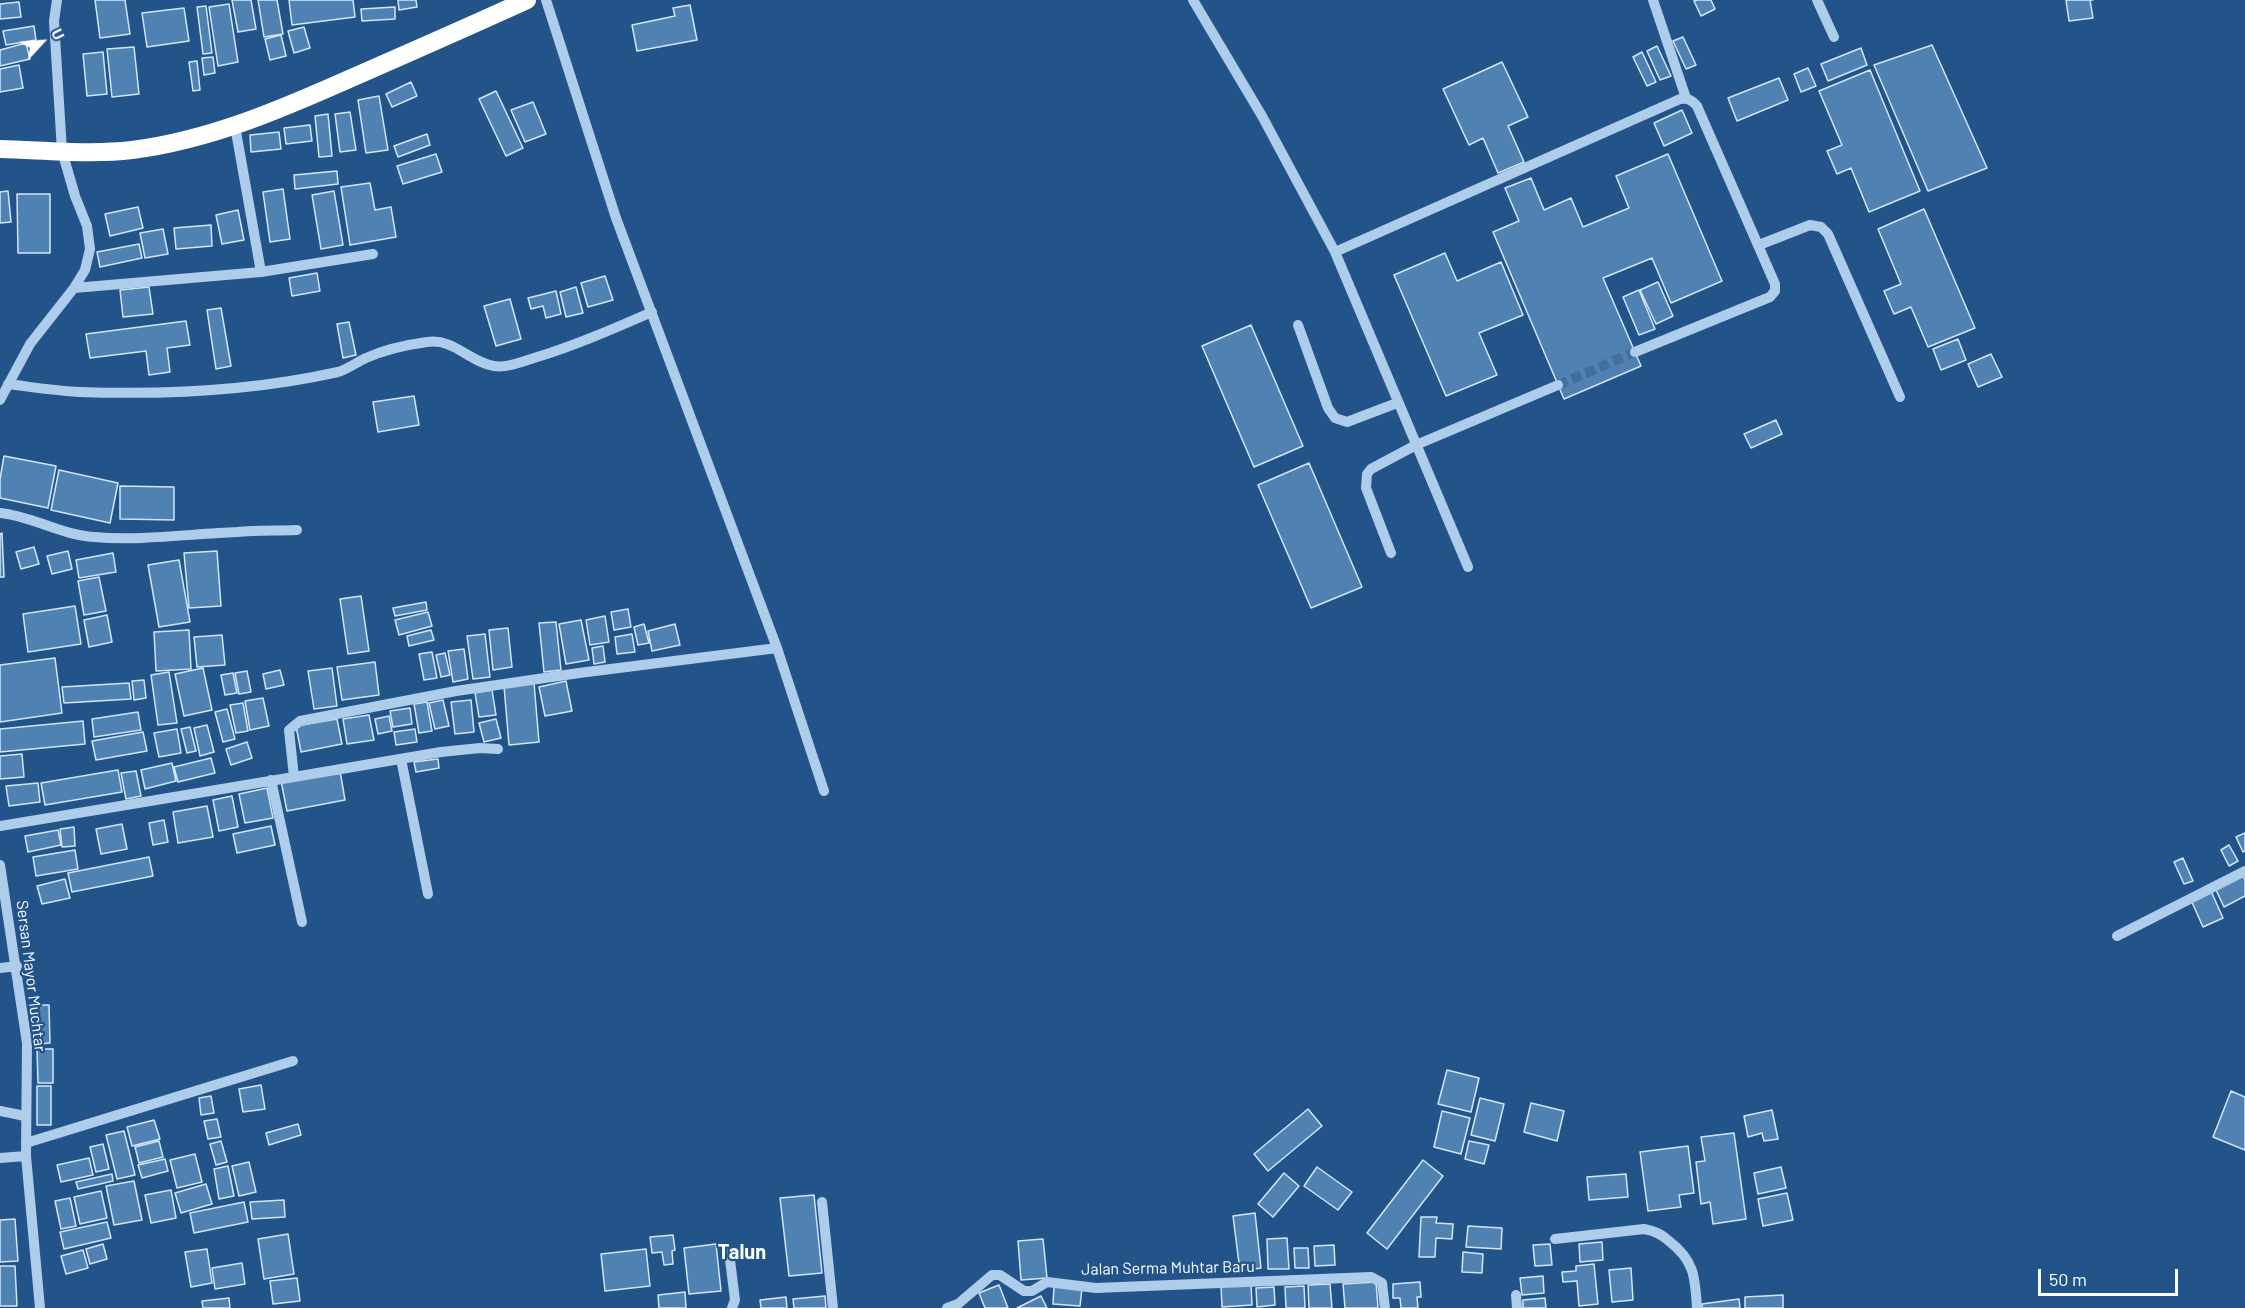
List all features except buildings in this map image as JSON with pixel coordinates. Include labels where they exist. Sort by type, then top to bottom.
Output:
[{"type":"highway","points":[[0,149],[130,150],[174,143],[235,126],[303,100],[527,0]]},
{"type":"street","points":[[0,400],[30,344],[74,288],[85,270],[90,249],[87,226],[75,196],[62,151],[54,21],[57,0]]},
{"type":"street","points":[[546,0],[616,218],[777,648],[824,791]]},
{"type":"street","points":[[1193,0],[1262,116],[1335,252],[1468,567]]},
{"type":"street","points":[[1653,0],[1686,98]]},
{"type":"street","points":[[1818,0],[1834,37]]},
{"type":"street","points":[[1335,252],[1686,98],[1692,100],[1697,106],[1759,245],[1775,284],[1773,294],[1635,352]]},
{"type":"street","points":[[235,126],[261,272]]},
{"type":"street","points":[[1759,245],[1810,225],[1821,227],[1828,234],[1900,397]]},
{"type":"street","points":[[74,288],[261,272],[374,254]]},
{"type":"street","points":[[8,384],[79,392],[130,394],[219,390],[265,385],[341,371],[392,347],[438,340],[474,359],[494,366],[512,365],[564,349],[652,312]]},
{"type":"street","points":[[1298,325],[1328,408],[1335,418],[1347,422],[1397,403]]},
{"type":"street","points":[[1391,553],[1365,481],[1371,469],[1416,445],[1558,385]]},
{"type":"street","points":[[0,513],[16,515],[49,527],[92,537],[164,537],[297,530]]},
{"type":"street","points":[[294,777],[289,730],[300,721],[557,676],[777,648]]},
{"type":"street","points":[[0,826],[401,759],[460,750],[498,749]]},
{"type":"street","points":[[401,759],[428,894]]},
{"type":"street","points":[[271,780],[302,922]]},
{"type":"street","name":"Sersan Mayor Muchtar","points":[[0,864],[27,1043],[26,1156],[40,1308]]},
{"type":"street","points":[[2117,936],[2245,871]]},
{"type":"street","points":[[0,968],[17,966]]},
{"type":"street","points":[[26,1143],[293,1061]]},
{"type":"street","points":[[0,1111],[25,1116]]},
{"type":"street","points":[[0,1158],[26,1156]]},
{"type":"street","points":[[822,1203],[833,1308]]},
{"type":"street","points":[[1555,1239],[1644,1229],[1657,1232],[1686,1255],[1695,1281],[1697,1308]]},
{"type":"street","points":[[729,1252],[735,1300],[732,1308]]},
{"type":"street","name":"Jalan Serma Muhtar Baru","points":[[947,1308],[958,1304],[992,1275],[1000,1275],[1024,1291],[1032,1292],[1047,1282],[1096,1287],[1371,1277],[1382,1283],[1384,1308]]},
{"type":"street","points":[[1516,1295],[1517,1308]]},
{"type":"tunnel","points":[[1558,385],[1635,352]]},
{"type":"district","name":"Talun","points":[[742,1252]]}]
